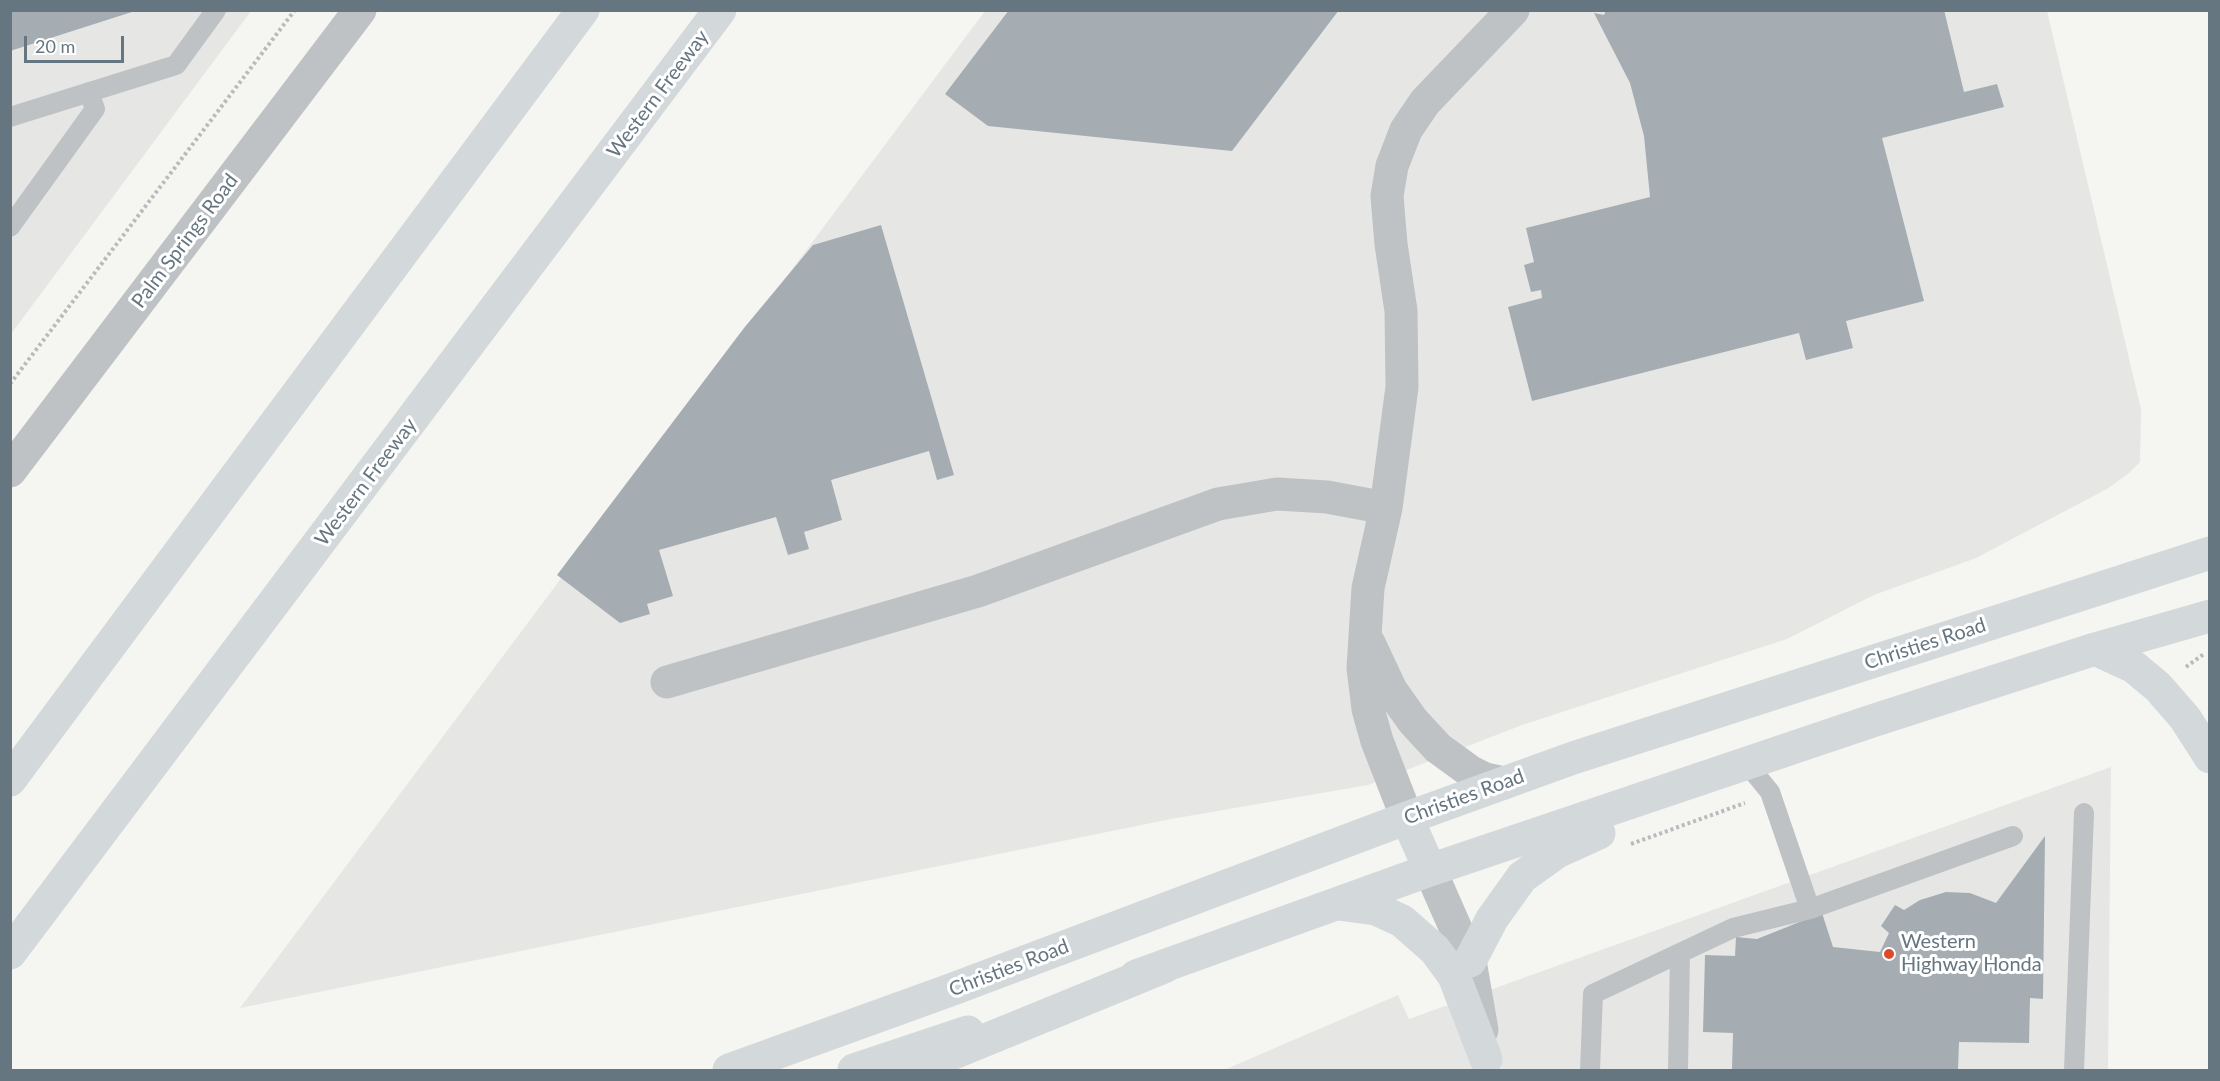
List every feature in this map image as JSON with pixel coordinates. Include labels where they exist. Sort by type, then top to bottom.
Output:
[{"type":"main road","points":[[10,780],[583,10]]},
{"type":"main road","name":"Western Freeway","points":[[10,953],[720,10]]},
{"type":"main road","name":"Christies Road","points":[[729,1071],[1573,758],[2210,553]]},
{"type":"main road","points":[[854,1071],[1164,966],[1430,870],[2095,650],[2210,616]]},
{"type":"main road","points":[[2095,650],[2134,667],[2158,687],[2185,718],[2210,757]]},
{"type":"main road","points":[[1470,961],[1507,896],[1522,877],[1538,864],[1557,852],[1747,764]]},
{"type":"main road","points":[[1407,818],[1430,870]]},
{"type":"main road","points":[[1338,904],[1376,909],[1401,921],[1435,950],[1454,976],[1486,1065]]},
{"type":"main road","points":[[912,1071],[1164,966]]},
{"type":"street","points":[[1407,818],[1377,741],[1368,709],[1363,668],[1368,588],[1386,508],[1402,387],[1401,311],[1390,244],[1387,196],[1392,166],[1406,130],[1425,102],[1513,10]]},
{"type":"street","name":"Palm Springs Road","points":[[10,471],[351,13]]},
{"type":"street","points":[[667,682],[978,591],[1218,504],[1278,495],[1327,497],[1386,508]]},
{"type":"street","points":[[1366,636],[1391,690],[1413,722],[1438,748],[1471,772],[1485,779],[1504,783]]},
{"type":"street","points":[[1430,870],[1470,961],[1486,1065]]},
{"type":"lane","points":[[10,117],[176,64],[216,10]]},
{"type":"lane","points":[[10,227],[95,109],[90,92]]},
{"type":"lane","points":[[1747,764],[1770,792],[1810,909]]},
{"type":"lane","points":[[2074,1071],[2084,813]]},
{"type":"lane","points":[[1590,1071],[1593,994],[1733,928],[1810,909],[2013,836]]},
{"type":"lane","points":[[1678,1071],[1680,953]]},
{"type":"path","points":[[10,384],[295,10]]},
{"type":"path","points":[[2158,687],[2210,650]]},
{"type":"path","points":[[1626,846],[1738,806],[1770,792]]},
{"type":"shaded area","points":[[11,11],[251,11],[11,334]]},
{"type":"shaded area","points":[[985,11],[2047,11],[2141,409],[2140,462],[2107,489],[1976,558],[1874,595],[1787,639],[1522,725],[1368,785],[1171,819],[240,1008]]},
{"type":"shaded area","points":[[2111,767],[2108,1070],[1224,1070],[1398,995],[1409,1019]]},
{"type":"building","points":[[10,10],[135,10],[135,11],[10,51]]},
{"type":"building","points":[[1009,10],[1339,10],[1232,151],[988,126],[945,94]]},
{"type":"building","points":[[1606,10],[1944,10],[1964,92],[1997,84],[2004,107],[1882,138],[1924,301],[1846,321],[1853,348],[1806,360],[1799,333],[1532,401],[1508,307],[1542,298],[1541,290],[1531,292],[1524,265],[1534,262],[1526,228],[1650,197],[1644,136],[1630,83],[1594,13],[1604,15]]},
{"type":"building","points":[[881,225],[954,475],[937,480],[929,451],[831,480],[842,520],[804,532],[809,549],[788,555],[776,517],[659,550],[673,596],[647,604],[650,614],[620,623],[557,575],[744,328],[813,245]]},
{"type":"building","name":"Western Highway Honda","points":[[2045,836],[2043,999],[2030,998],[2029,1043],[1959,1042],[1958,1070],[1732,1070],[1733,1033],[1703,1032],[1705,955],[1735,956],[1736,937],[1757,939],[1822,913],[1833,947],[1880,952],[1889,933],[1881,926],[1895,905],[1904,910],[1920,900],[1946,892],[1970,893],[1996,903]]},
{"type":"place","name":"Western Highway Honda","points":[[1889,954]]}]
